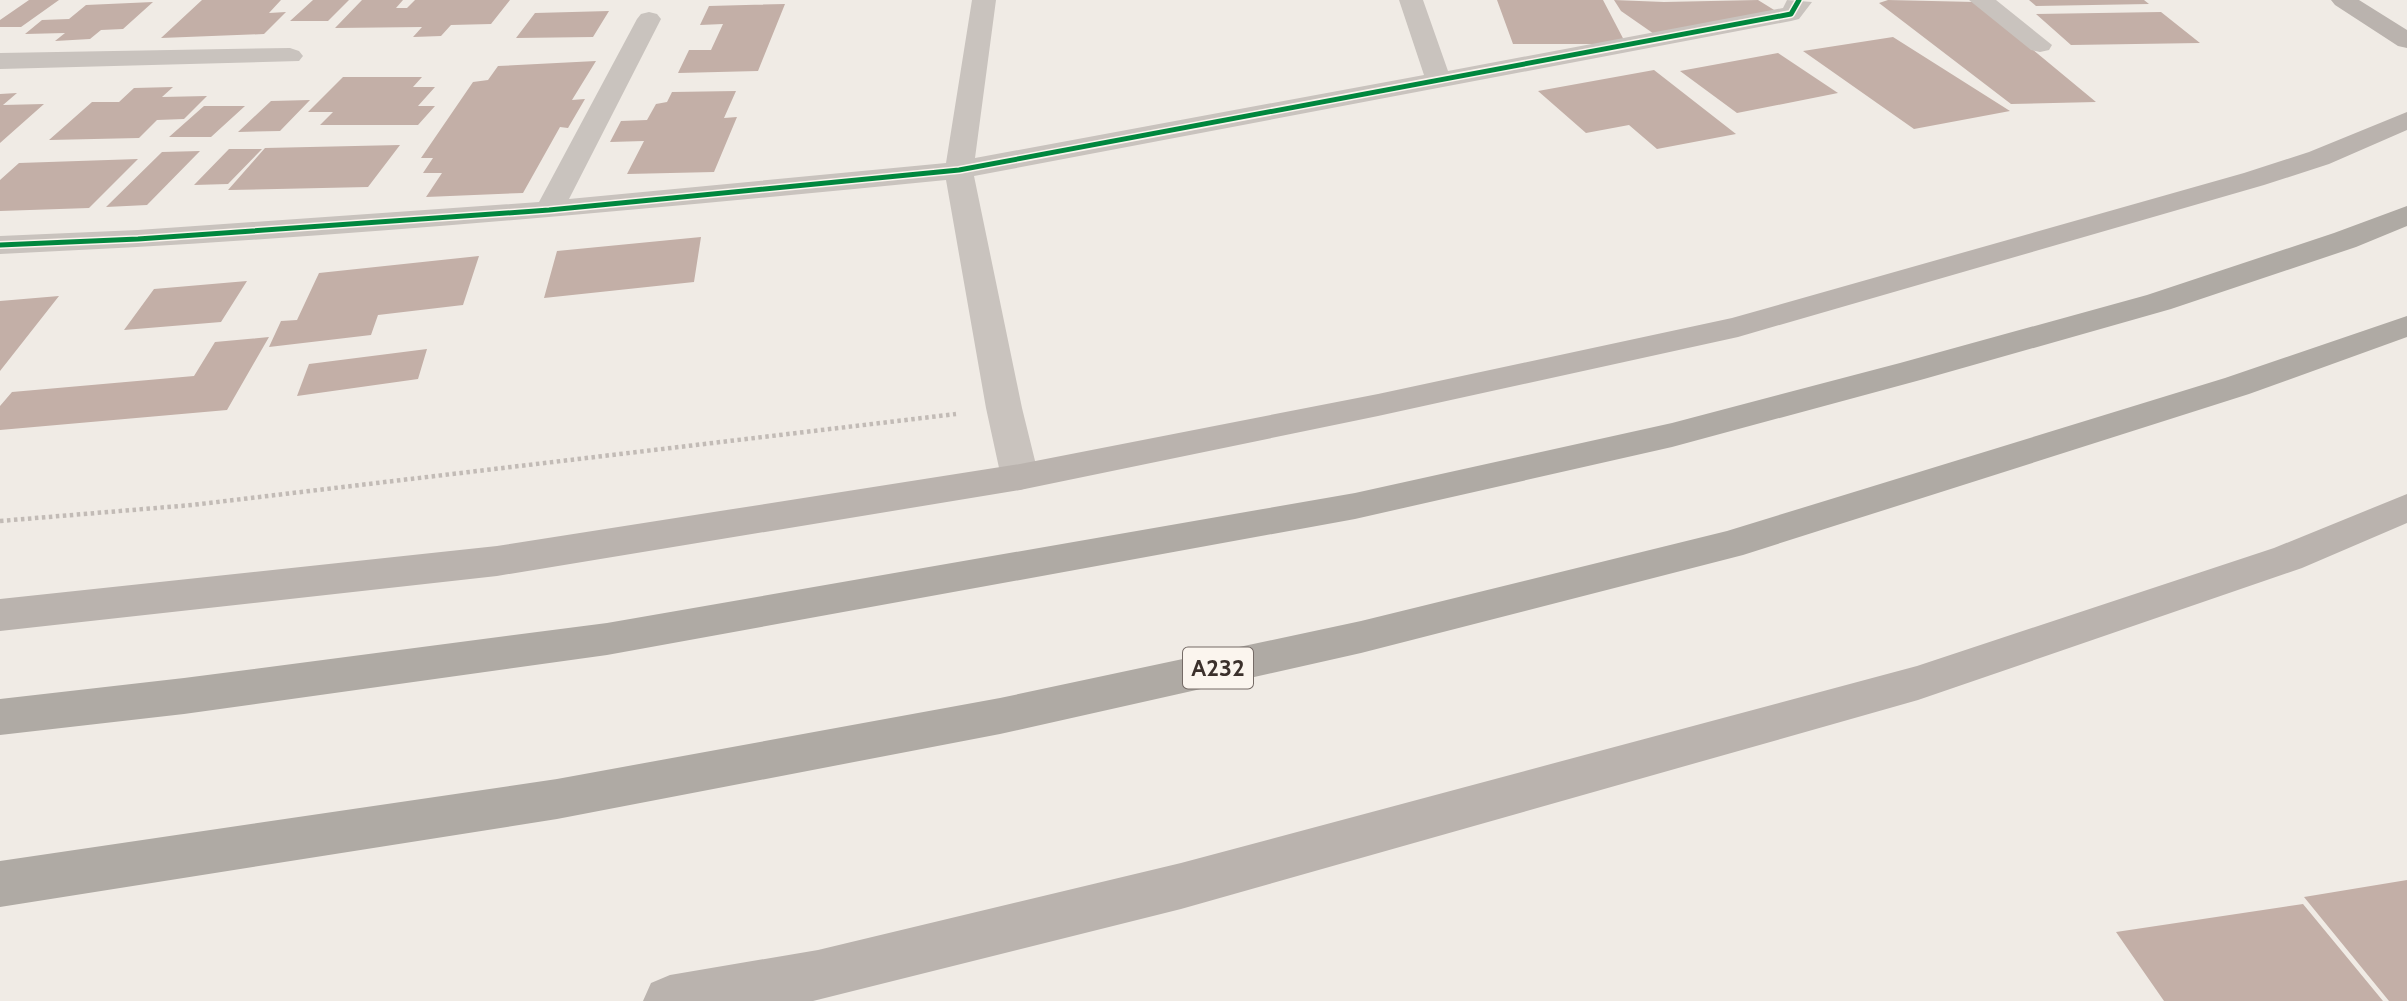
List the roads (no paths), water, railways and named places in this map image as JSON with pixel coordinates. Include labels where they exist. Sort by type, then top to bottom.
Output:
[{"type":"highway","points":[[0,717],[198,694],[607,639],[1355,506],[1672,435],[1912,371],[2159,302],[2345,240],[2407,215]]},
{"type":"highway","name":"A232","points":[[0,884],[557,799],[1000,716],[1361,637],[1729,545],[2237,386],[2407,326]]},
{"type":"main road","points":[[2343,0],[2407,41]]},
{"type":"main road","points":[[0,615],[497,561],[1020,477],[1378,405],[1738,327],[2254,179],[2319,158],[2407,120]]},
{"type":"main road","points":[[670,1001],[818,975],[1181,886],[1918,683],[2288,558],[2407,508]]},
{"type":"street","points":[[984,0],[959,170],[1004,408],[1020,477]]},
{"type":"street","points":[[1410,0],[1438,79]]},
{"type":"street","points":[[0,245],[138,239],[549,210],[959,170],[1791,15],[1799,0]]},
{"type":"street","points":[[1982,0],[2040,45]]},
{"type":"street","points":[[549,210],[649,19]]},
{"type":"street","points":[[0,61],[290,56]]}]
